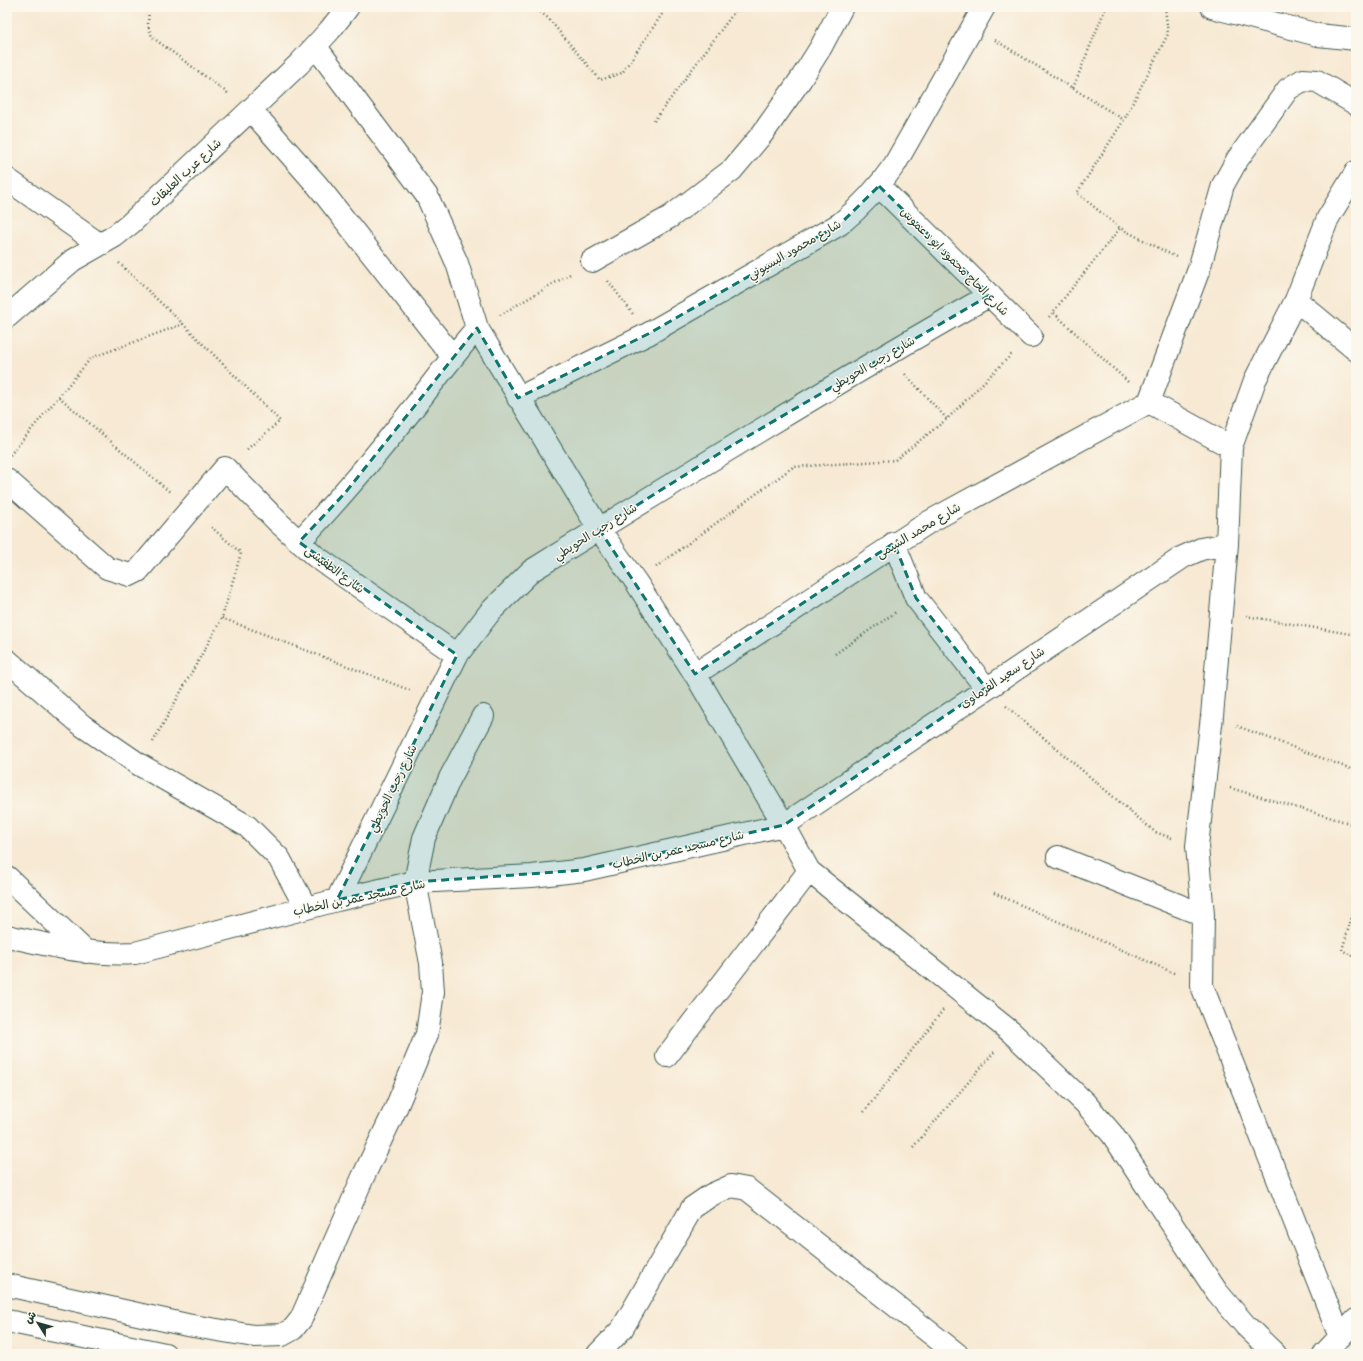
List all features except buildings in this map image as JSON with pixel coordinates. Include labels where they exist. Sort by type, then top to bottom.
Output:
[{"type":"street","name":"شارع عرب العليقات","points":[[7,317],[73,260],[130,224],[316,47],[348,7]]},
{"type":"street","points":[[592,262],[670,217],[732,170],[763,133],[801,79],[821,47],[842,7]]},
{"type":"street","name":"شارع محمود البسيوني","points":[[518,398],[648,334],[840,224],[861,207],[895,164],[984,7]]},
{"type":"street","points":[[1212,7],[1318,35],[1356,39]]},
{"type":"street","points":[[316,47],[427,196],[457,263],[477,328],[518,398],[599,529],[636,582],[695,674],[784,825],[809,871],[1011,1032],[1085,1102],[1112,1134],[1217,1292],[1246,1326],[1275,1354]]},
{"type":"street","points":[[1231,447],[1149,402],[1199,269],[1223,185],[1236,160],[1288,88],[1303,80],[1317,81],[1356,104]]},
{"type":"street","points":[[251,110],[318,186],[452,356]]},
{"type":"street","points":[[1340,1337],[1202,986],[1203,915],[1197,846],[1212,716],[1228,544],[1231,447],[1255,380],[1296,300],[1328,218],[1356,172]]},
{"type":"street","points":[[7,179],[99,244]]},
{"type":"street","name":"شارع الحاج محمود ابو دعموس","points":[[879,186],[1031,336]]},
{"type":"street","name":"شارع رجب الحويطي","points":[[337,900],[457,655],[490,612],[531,571],[732,446],[886,354],[990,295]]},
{"type":"street","points":[[1296,300],[1356,350]]},
{"type":"street","points":[[299,542],[354,482],[396,430],[452,356],[477,328]]},
{"type":"street","name":"شارع محمد الشيمى","points":[[695,674],[894,543],[965,501],[1149,402]]},
{"type":"street","points":[[7,480],[107,568],[130,575],[138,571],[225,468]]},
{"type":"street","name":"شارع الطفيشى","points":[[225,468],[299,542],[332,569],[457,655]]},
{"type":"street","points":[[894,543],[916,598],[986,688]]},
{"type":"street","name":"شارع سعيد الفرماوى","points":[[784,825],[1183,557],[1201,550],[1228,544]]},
{"type":"street","points":[[7,660],[83,726],[140,765],[247,826],[279,858],[306,908]]},
{"type":"street","points":[[7,1286],[187,1326],[254,1336],[282,1334],[293,1329],[305,1312],[363,1177],[396,1108],[427,1034],[433,992],[431,963],[415,882],[424,838],[450,778],[482,716]]},
{"type":"street","name":"شارع مسجد عمر بن الخطاب","points":[[7,936],[86,952],[111,954],[141,951],[337,900],[415,882],[532,876],[584,870],[784,825]]},
{"type":"street","points":[[1058,857],[1203,915]]},
{"type":"street","points":[[667,1056],[809,871]]},
{"type":"street","points":[[7,877],[86,952]]},
{"type":"street","points":[[598,1354],[622,1329],[692,1208],[710,1195],[732,1186],[748,1189],[957,1354]]},
{"type":"street","points":[[1324,1354],[1356,1320]]},
{"type":"street","points":[[7,1321],[165,1354]]},
{"type":"path","points":[[149,7],[148,25],[152,37],[251,110]]},
{"type":"path","points":[[534,7],[548,18],[600,80],[622,73],[667,7]]},
{"type":"path","points":[[654,121],[738,7]]},
{"type":"path","points":[[1073,88],[1106,7]]},
{"type":"path","points":[[1165,7],[1168,34],[1124,120],[1077,193],[1120,228],[1199,269]]},
{"type":"path","points":[[973,26],[1124,120]]},
{"type":"path","points":[[636,582],[793,467],[895,460],[947,419],[1054,313],[1120,228]]},
{"type":"path","points":[[99,244],[184,324],[280,421],[225,468]]},
{"type":"path","points":[[477,328],[592,262],[648,334]]},
{"type":"path","points":[[1054,313],[1149,402]]},
{"type":"path","points":[[7,458],[91,358],[184,324]]},
{"type":"path","points":[[886,354],[947,419]]},
{"type":"path","points":[[59,397],[241,553],[222,618],[140,765]]},
{"type":"path","points":[[835,654],[916,598]]},
{"type":"path","points":[[1221,612],[1356,635]]},
{"type":"path","points":[[222,618],[435,700]]},
{"type":"path","points":[[986,688],[1155,832],[1197,846]]},
{"type":"path","points":[[1212,716],[1356,771]]},
{"type":"path","points":[[1204,780],[1356,825]]},
{"type":"path","points":[[994,893],[1202,986]]},
{"type":"path","points":[[1356,903],[1342,950],[1356,958]]},
{"type":"path","points":[[864,1112],[958,990]]},
{"type":"path","points":[[913,1147],[1011,1032]]},
{"type":"highlighted area","points":[[879,186],[990,295],[731,446],[599,529],[695,674],[894,543],[916,598],[986,688],[784,825],[584,870],[415,882],[337,900],[457,655],[299,542],[345,493],[477,328],[518,398],[648,334],[840,224]]}]
